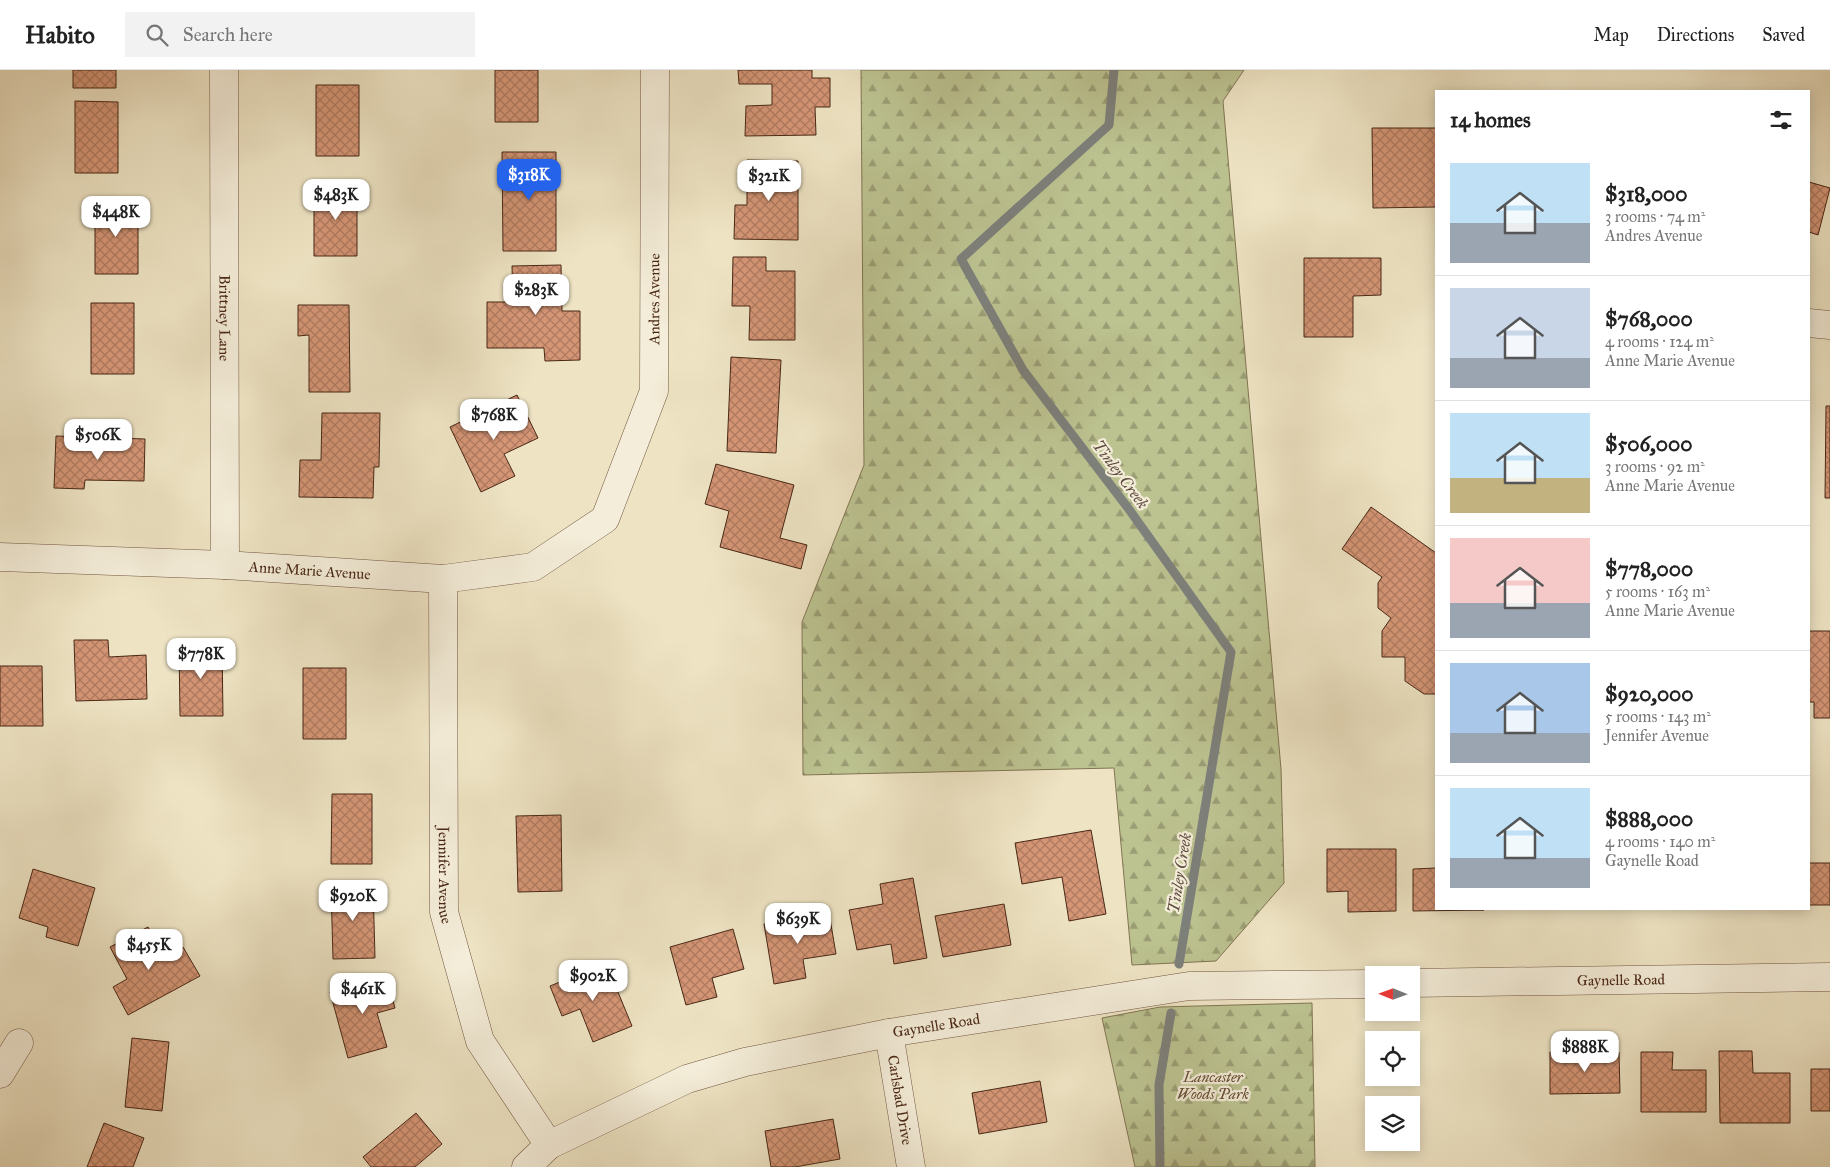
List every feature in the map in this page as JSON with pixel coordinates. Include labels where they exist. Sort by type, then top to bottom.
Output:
[{"type":"street","name":"Brittney Lane","points":[[224,70],[225,565]]},
{"type":"street","name":"Andres Avenue","points":[[605,519],[654,391],[656,70]]},
{"type":"street","points":[[1810,323],[1830,325]]},
{"type":"street","name":"Anne Marie Avenue","points":[[0,557],[225,565],[443,579],[533,567],[605,519]]},
{"type":"street","name":"Jennifer Avenue","points":[[443,579],[444,912],[480,1041],[549,1145]]},
{"type":"street","name":"Gaynelle Road","points":[[1420,983],[1830,977]]},
{"type":"street","name":"Gaynelle Road","points":[[526,1167],[549,1145],[687,1079],[745,1062],[889,1033],[1189,986],[1365,984]]},
{"type":"street","name":"Carlsbad Drive","points":[[889,1033],[911,1167]]},
{"type":"street","points":[[0,1074],[19,1043]]},
{"type":"green space","points":[[861,70],[1244,70],[1223,101],[1281,769],[1284,883],[1216,961],[1132,965],[1114,768],[803,775],[802,622],[864,465]]},
{"type":"green space","name":"Lancaster Woods Park","points":[[1312,1003],[1315,1167],[1135,1167],[1102,1018],[1160,1007]]},
{"type":"building","points":[[73,70],[116,70],[116,88],[73,88]]},
{"type":"building","points":[[495,70],[538,70],[538,122],[495,122]]},
{"type":"building","points":[[738,70],[812,70],[812,78],[830,78],[830,107],[815,107],[816,135],[745,136],[746,106],[772,105],[772,84],[739,84]]},
{"type":"building","points":[[316,85],[359,85],[359,156],[316,156]]},
{"type":"building","points":[[75,101],[118,102],[118,173],[75,173]]},
{"type":"building","points":[[1372,128],[1435,128],[1435,207],[1373,208]]},
{"type":"building","points":[[502,152],[556,152],[556,251],[503,251]]},
{"type":"building","points":[[747,160],[798,161],[798,240],[734,239],[735,205],[747,205]]},
{"type":"building","points":[[1810,182],[1830,188],[1818,235],[1810,232]]},
{"type":"building","points":[[314,185],[357,185],[357,256],[314,256]]},
{"type":"building","points":[[95,203],[138,203],[138,274],[95,274]]},
{"type":"building","points":[[733,257],[766,257],[766,271],[795,271],[795,340],[749,340],[750,306],[732,306]]},
{"type":"building","points":[[1304,258],[1381,258],[1381,295],[1353,296],[1353,337],[1304,337]]},
{"type":"building","points":[[561,265],[562,311],[580,311],[580,360],[545,361],[544,348],[487,348],[487,302],[513,302],[512,266]]},
{"type":"building","points":[[91,303],[134,303],[134,374],[91,374]]},
{"type":"building","points":[[298,305],[349,305],[350,392],[309,392],[309,335],[298,336]]},
{"type":"building","points":[[731,357],[781,360],[776,453],[727,451]]},
{"type":"building","points":[[517,395],[538,438],[504,454],[515,476],[481,492],[450,427]]},
{"type":"building","points":[[1826,406],[1830,406],[1830,498],[1825,498]]},
{"type":"building","points":[[322,413],[380,413],[379,467],[374,467],[373,498],[299,497],[300,460],[321,460]]},
{"type":"building","points":[[56,436],[145,439],[144,481],[85,480],[84,489],[54,488]]},
{"type":"building","points":[[716,464],[794,485],[780,538],[807,545],[801,569],[720,547],[729,511],[705,504]]},
{"type":"building","points":[[1371,507],[1435,552],[1435,694],[1424,694],[1405,681],[1405,657],[1382,657],[1382,631],[1391,618],[1378,608],[1378,583],[1382,577],[1342,549]]},
{"type":"building","points":[[1810,631],[1830,631],[1830,718],[1814,718],[1814,702],[1810,702]]},
{"type":"building","points":[[74,640],[108,640],[109,657],[146,655],[147,699],[76,701]]},
{"type":"building","points":[[179,645],[222,645],[223,716],[180,716]]},
{"type":"building","points":[[0,666],[42,666],[43,726],[0,726]]},
{"type":"building","points":[[303,668],[346,668],[346,739],[303,739]]},
{"type":"building","points":[[332,794],[372,794],[372,864],[331,864]]},
{"type":"building","points":[[561,815],[562,891],[518,892],[516,816]]},
{"type":"building","points":[[1091,830],[1106,914],[1069,921],[1062,877],[1022,884],[1015,843]]},
{"type":"building","points":[[1327,849],[1396,849],[1396,911],[1348,912],[1348,891],[1327,892]]},
{"type":"building","points":[[1810,863],[1830,863],[1830,905],[1810,905]]},
{"type":"building","points":[[1435,868],[1435,910],[1484,910],[1413,911],[1413,869]]},
{"type":"building","points":[[33,869],[95,888],[78,946],[46,937],[48,927],[19,918]]},
{"type":"building","points":[[913,878],[927,958],[894,964],[891,944],[857,950],[849,910],[883,904],[880,884]]},
{"type":"building","points":[[373,886],[375,958],[333,959],[331,887]]},
{"type":"building","points":[[1004,904],[1011,945],[943,957],[935,916]]},
{"type":"building","points":[[829,913],[836,954],[803,959],[806,978],[774,984],[764,924]]},
{"type":"building","points":[[148,927],[165,957],[183,947],[200,976],[128,1015],[113,987],[127,979],[110,947]]},
{"type":"building","points":[[733,929],[744,969],[712,978],[717,997],[686,1005],[670,947]]},
{"type":"building","points":[[606,963],[632,1026],[593,1042],[580,1009],[562,1016],[550,986]]},
{"type":"building","points":[[386,976],[395,1008],[377,1013],[387,1047],[348,1058],[330,992]]},
{"type":"building","points":[[132,1038],[169,1042],[162,1111],[125,1107]]},
{"type":"building","points":[[1719,1051],[1752,1051],[1753,1073],[1790,1073],[1790,1123],[1720,1123]]},
{"type":"building","points":[[1550,1052],[1619,1052],[1620,1093],[1550,1094]]},
{"type":"building","points":[[1641,1052],[1673,1052],[1672,1070],[1706,1070],[1706,1112],[1641,1112]]},
{"type":"building","points":[[1811,1069],[1830,1069],[1830,1111],[1811,1111]]},
{"type":"building","points":[[1040,1081],[1047,1122],[979,1134],[972,1093]]},
{"type":"building","points":[[416,1113],[442,1144],[415,1167],[371,1167],[363,1157]]},
{"type":"building","points":[[833,1119],[840,1159],[795,1167],[771,1167],[765,1131]]},
{"type":"building","points":[[104,1123],[144,1138],[133,1167],[87,1167]]},
{"type":"waterway","name":"Tinley Creek","points":[[1114,70],[1109,125],[961,259],[1023,370],[1128,508],[1231,652],[1179,964]]},
{"type":"waterway","name":"Tinley Creek","points":[[1160,1167],[1159,1085],[1171,1013]]}]
